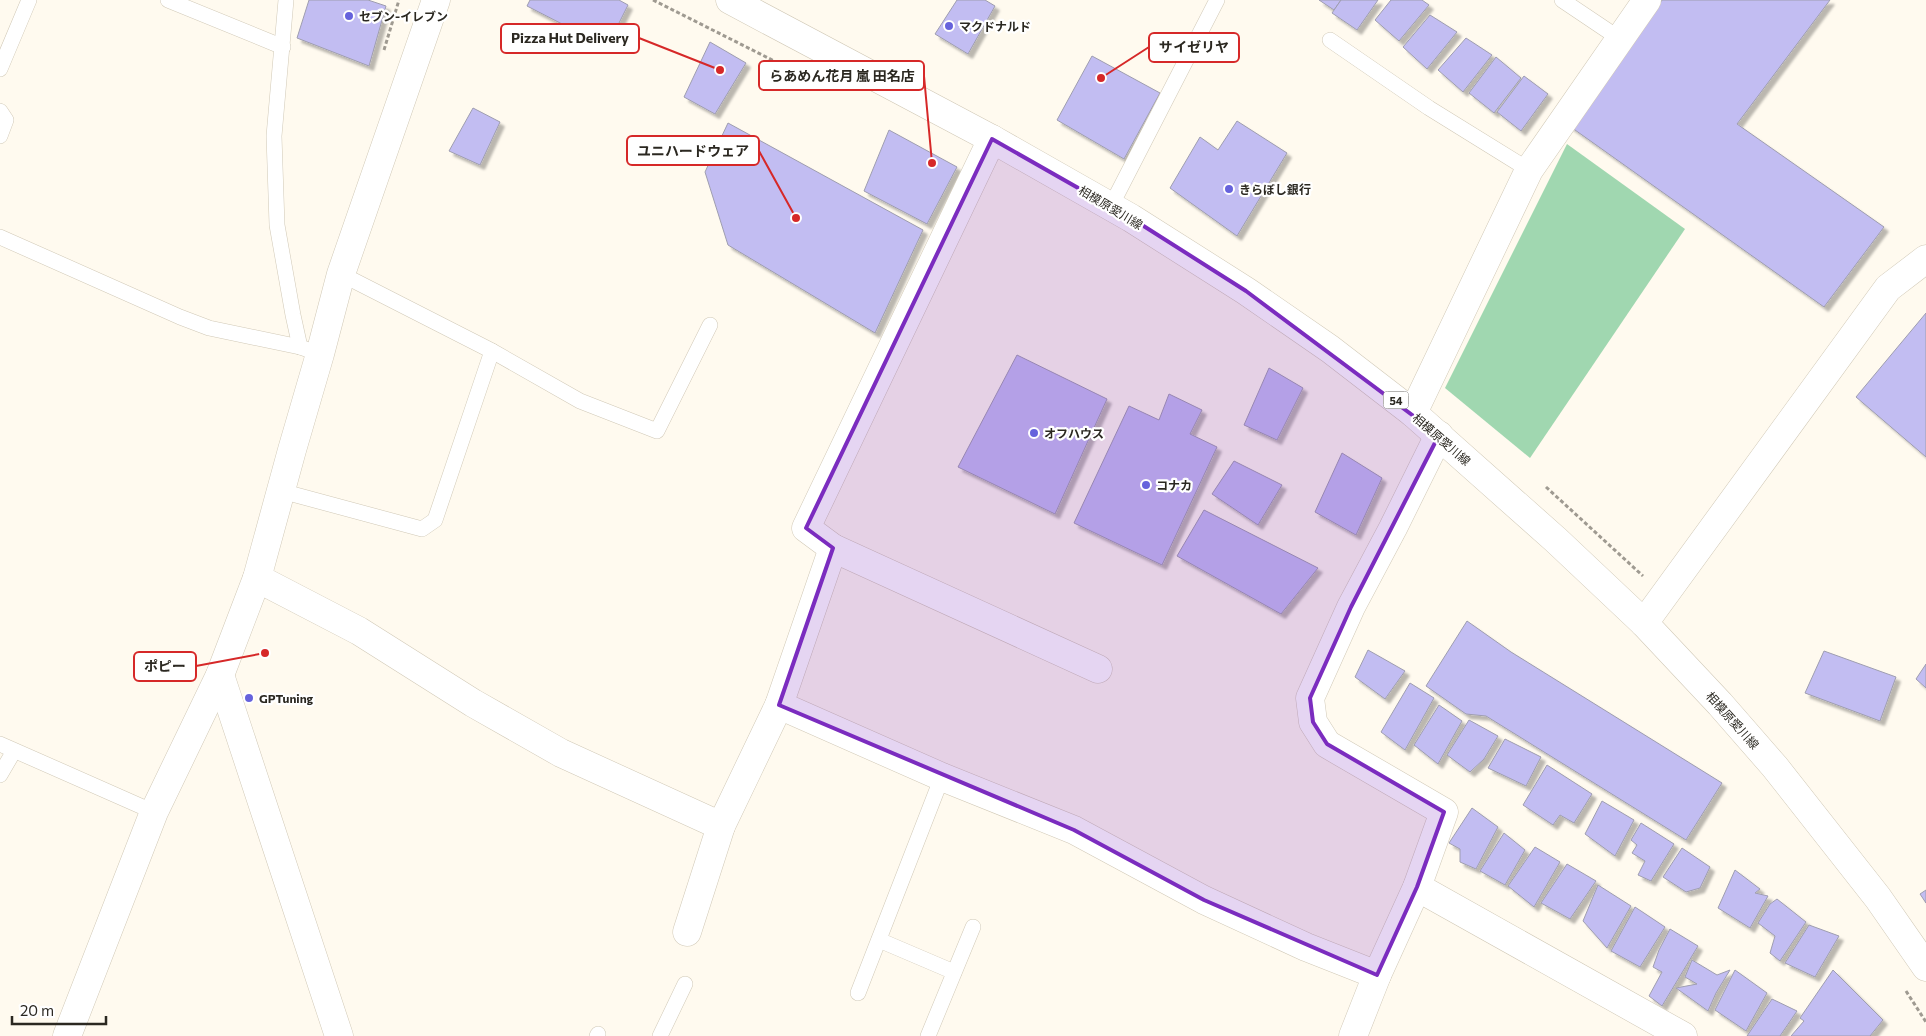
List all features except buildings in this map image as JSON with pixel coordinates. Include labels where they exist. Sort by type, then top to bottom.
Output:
[{"type":"street","points":[[69,1035],[154,812],[220,675],[257,578],[292,450],[310,350],[341,274],[436,0]]},
{"type":"street","name":"相模原愛川線","points":[[730,0],[992,139],[1111,206],[1246,291],[1330,349],[1412,413],[1556,540],[1644,623],[1720,704],[1775,767],[1878,898],[1926,967]]},
{"type":"street","points":[[1412,413],[1529,170],[1647,0]]},
{"type":"street","points":[[992,139],[806,528],[833,548],[1098,670]]},
{"type":"street","points":[[1644,623],[1888,288],[1926,260]]},
{"type":"street","points":[[1353,1036],[1377,976],[1417,887],[1444,812],[1327,744],[1313,722],[1310,698],[1351,608],[1439,435]]},
{"type":"street","points":[[687,932],[721,826],[779,705],[833,548]]},
{"type":"street","points":[[257,578],[359,630],[473,703],[561,753],[721,826]]},
{"type":"street","points":[[220,675],[339,1036]]},
{"type":"street","points":[[779,705],[942,777],[1074,830],[1204,900],[1306,947],[1377,976]]},
{"type":"street","points":[[1417,887],[1683,1036]]},
{"type":"lane","points":[[0,69],[29,0]]},
{"type":"lane","points":[[168,0],[283,47]]},
{"type":"lane","points":[[286,0],[274,136],[277,225],[292,315],[310,350]]},
{"type":"lane","points":[[1111,206],[1217,0]]},
{"type":"lane","points":[[1562,0],[1620,39]]},
{"type":"lane","points":[[1330,40],[1429,108],[1529,170]]},
{"type":"lane","points":[[0,111],[6,120],[0,136]]},
{"type":"lane","points":[[0,237],[194,323],[310,350]]},
{"type":"lane","points":[[341,274],[492,351],[580,401],[657,431],[710,325]]},
{"type":"lane","points":[[281,491],[422,529],[436,520],[492,351]]},
{"type":"lane","points":[[0,744],[154,812]]},
{"type":"lane","points":[[0,775],[14,750]]},
{"type":"lane","points":[[858,993],[942,777]]},
{"type":"lane","points":[[928,1036],[973,927]]},
{"type":"lane","points":[[879,940],[954,972]]},
{"type":"lane","points":[[660,1036],[685,984]]},
{"type":"path","points":[[653,0],[812,80]]},
{"type":"path","points":[[1901,984],[1926,1022]]},
{"type":"highlighted area","points":[[992,139],[1131,218],[1246,291],[1439,435],[1351,607],[1310,698],[1313,722],[1327,744],[1444,812],[1417,887],[1377,975],[1204,900],[1074,830],[779,705],[833,548],[806,528]]},
{"type":"green space","points":[[1567,144],[1685,229],[1530,458],[1445,388]]},
{"type":"place","name":"セブン-イレブン","points":[[349,16]]},
{"type":"place","name":"マクドナルド","points":[[949,26]]},
{"type":"place","name":"Pizza Hut Delivery","points":[[720,70]]},
{"type":"place","name":"サイゼリヤ","points":[[1101,78]]},
{"type":"place","name":"らあめん花月 嵐 田名店","points":[[932,163]]},
{"type":"place","name":"きらぼし銀行","points":[[1229,189]]},
{"type":"place","name":"ユニハードウェア","points":[[796,218]]},
{"type":"place","name":"オフハウス","points":[[1034,433]]},
{"type":"place","name":"コナカ","points":[[1146,485]]},
{"type":"place","name":"ポピー","points":[[265,653]]},
{"type":"place","name":"GPTuning","points":[[249,698]]}]
